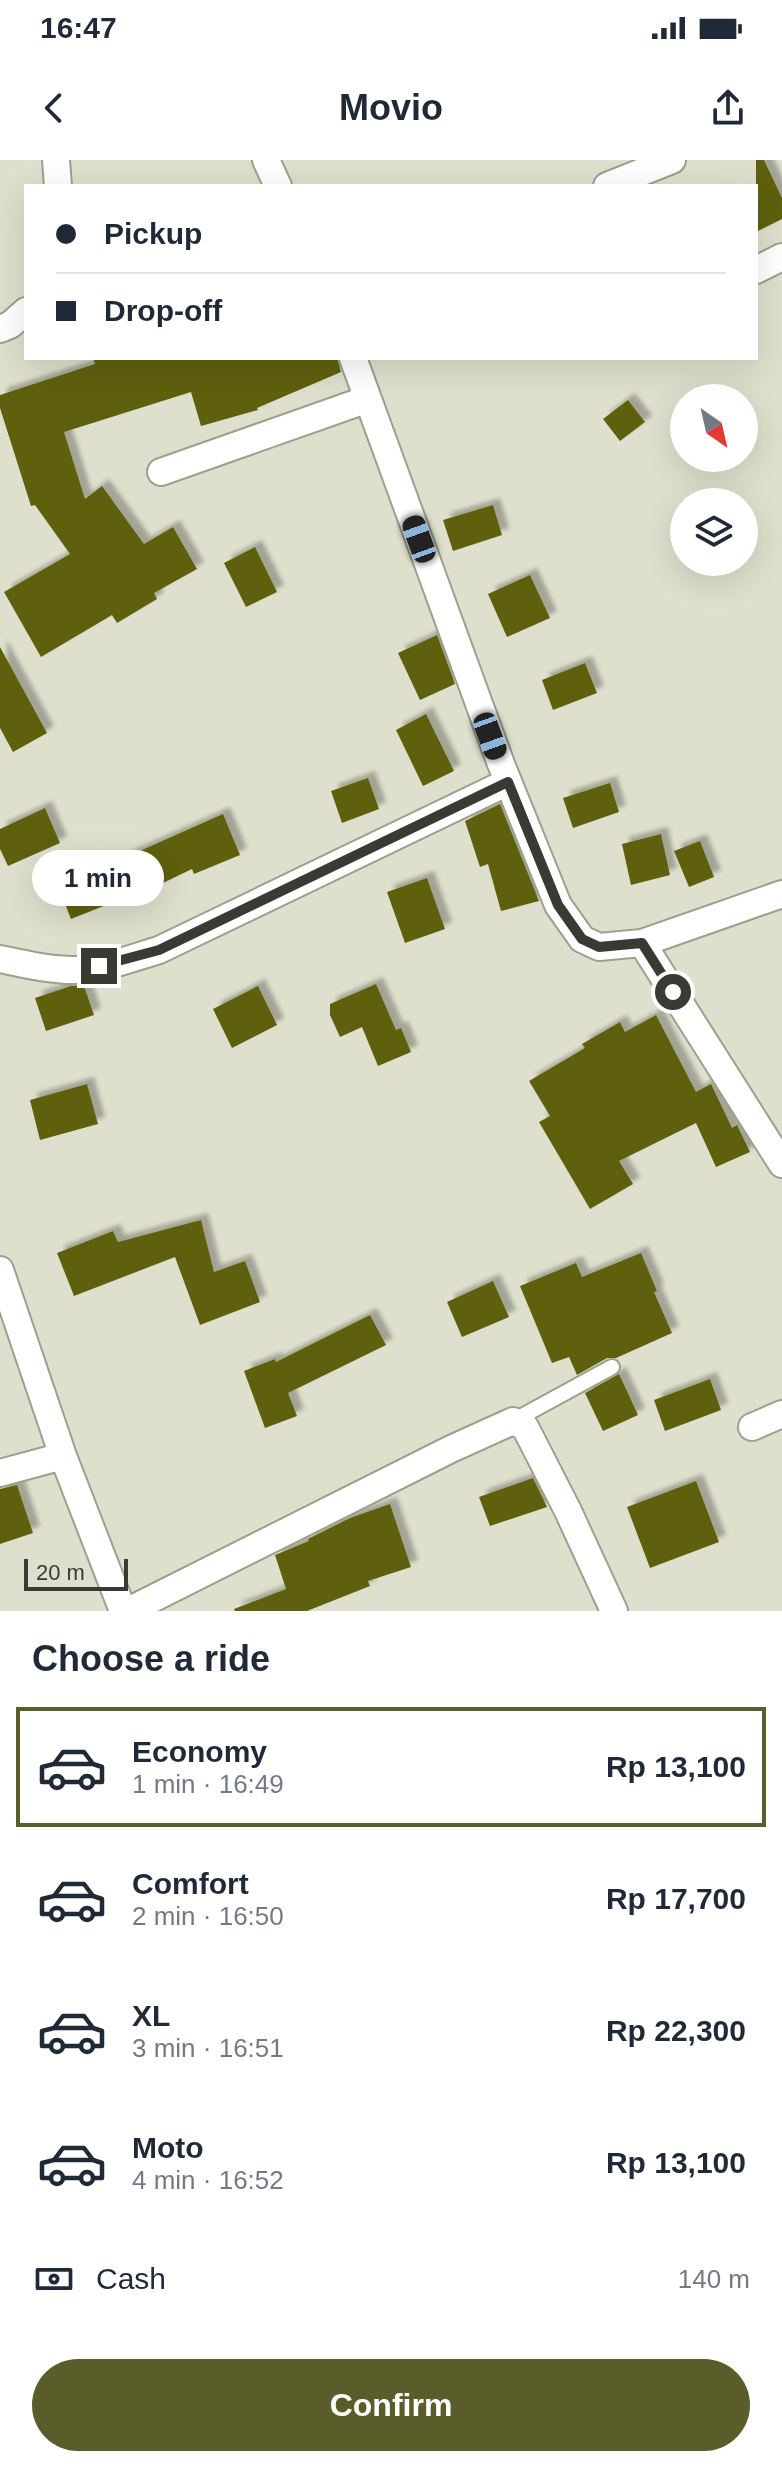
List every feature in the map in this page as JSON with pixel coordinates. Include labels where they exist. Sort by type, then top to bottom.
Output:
[{"type":"street","points":[[56,160],[58,184]]},
{"type":"street","points":[[266,160],[277,184]]},
{"type":"street","points":[[612,184],[672,160]]},
{"type":"street","points":[[758,269],[782,257]]},
{"type":"street","points":[[0,329],[24,313]]},
{"type":"street","points":[[354,360],[508,782],[558,905],[582,939],[599,947],[642,943],[782,894]]},
{"type":"street","points":[[161,472],[368,399]]},
{"type":"street","points":[[0,959],[77,971],[159,950],[508,782]]},
{"type":"street","points":[[642,943],[782,1164]]},
{"type":"street","points":[[0,1270],[63,1456],[126,1611],[513,1421],[525,1427],[614,1611]]},
{"type":"street","points":[[752,1427],[782,1414]]},
{"type":"street","points":[[0,1473],[63,1456]]},
{"type":"lane","points":[[513,1421],[612,1367]]},
{"type":"building","points":[[756,160],[764,160],[782,198],[782,219],[758,231],[758,184]]},
{"type":"building","points":[[94,360],[338,360],[341,372],[258,410],[201,426],[191,392],[64,432],[85,499],[102,486],[144,544],[173,527],[197,569],[154,593],[157,599],[117,623],[112,615],[41,657],[4,592],[70,554],[35,505],[31,506],[0,408],[0,395],[95,364]]},
{"type":"building","points":[[628,400],[645,422],[620,441],[603,419]]},
{"type":"building","points":[[493,505],[502,535],[453,551],[443,520]]},
{"type":"building","points":[[255,547],[277,592],[246,607],[224,563]]},
{"type":"building","points":[[530,575],[550,618],[507,637],[488,594]]},
{"type":"building","points":[[437,635],[455,684],[420,700],[398,653]]},
{"type":"building","points":[[0,647],[47,733],[13,752],[0,728]]},
{"type":"building","points":[[585,663],[597,693],[553,710],[542,680]]},
{"type":"building","points":[[426,714],[454,771],[423,786],[396,730]]},
{"type":"building","points":[[368,778],[379,809],[342,823],[331,791]]},
{"type":"building","points":[[610,783],[619,812],[573,828],[563,798]]},
{"type":"building","points":[[500,804],[539,901],[501,911],[488,864],[480,867],[465,821]]},
{"type":"building","points":[[45,808],[60,843],[8,866],[0,849],[0,829]]},
{"type":"building","points":[[223,814],[240,855],[194,874],[192,869],[140,894],[71,919],[53,873],[92,858],[97,870]]},
{"type":"building","points":[[661,834],[670,875],[631,885],[622,844]]},
{"type":"building","points":[[700,841],[714,877],[689,887],[674,851]]},
{"type":"building","points":[[427,878],[445,929],[405,943],[387,892]]},
{"type":"building","points":[[376,984],[396,1030],[401,1028],[411,1052],[378,1066],[362,1027],[340,1037],[330,1015],[330,1004]]},
{"type":"building","points":[[71,986],[84,986],[94,1015],[46,1031],[35,998]]},
{"type":"building","points":[[258,986],[277,1025],[232,1048],[213,1009]]},
{"type":"building","points":[[656,1015],[696,1092],[711,1084],[732,1128],[737,1125],[750,1152],[716,1167],[696,1123],[619,1161],[633,1184],[590,1209],[539,1122],[550,1116],[529,1081],[585,1048],[582,1044],[620,1022],[625,1032]]},
{"type":"building","points":[[87,1084],[98,1124],[40,1140],[30,1100]]},
{"type":"building","points":[[201,1220],[214,1272],[245,1261],[260,1302],[200,1325],[175,1257],[74,1296],[57,1253],[113,1231],[118,1242]]},
{"type":"building","points":[[641,1253],[672,1333],[616,1358],[607,1358],[577,1375],[569,1357],[552,1363],[520,1286],[576,1263],[582,1277]]},
{"type":"building","points":[[493,1281],[509,1317],[462,1337],[447,1302]]},
{"type":"building","points":[[370,1315],[386,1345],[288,1393],[297,1416],[265,1428],[244,1371],[275,1359],[276,1362]]},
{"type":"building","points":[[619,1374],[638,1415],[603,1431],[585,1393]]},
{"type":"building","points":[[710,1379],[721,1410],[665,1431],[654,1400]]},
{"type":"building","points":[[533,1478],[547,1507],[490,1526],[479,1497]]},
{"type":"building","points":[[696,1481],[719,1542],[650,1568],[627,1507]]},
{"type":"building","points":[[17,1485],[33,1533],[0,1544],[0,1489]]},
{"type":"building","points":[[390,1504],[411,1567],[368,1581],[370,1586],[307,1611],[235,1611],[286,1589],[275,1555],[309,1541],[350,1518]]},
{"type":"route","points":[[99,966],[159,950],[508,782],[558,905],[582,939],[599,947],[642,943],[673,992]]}]
